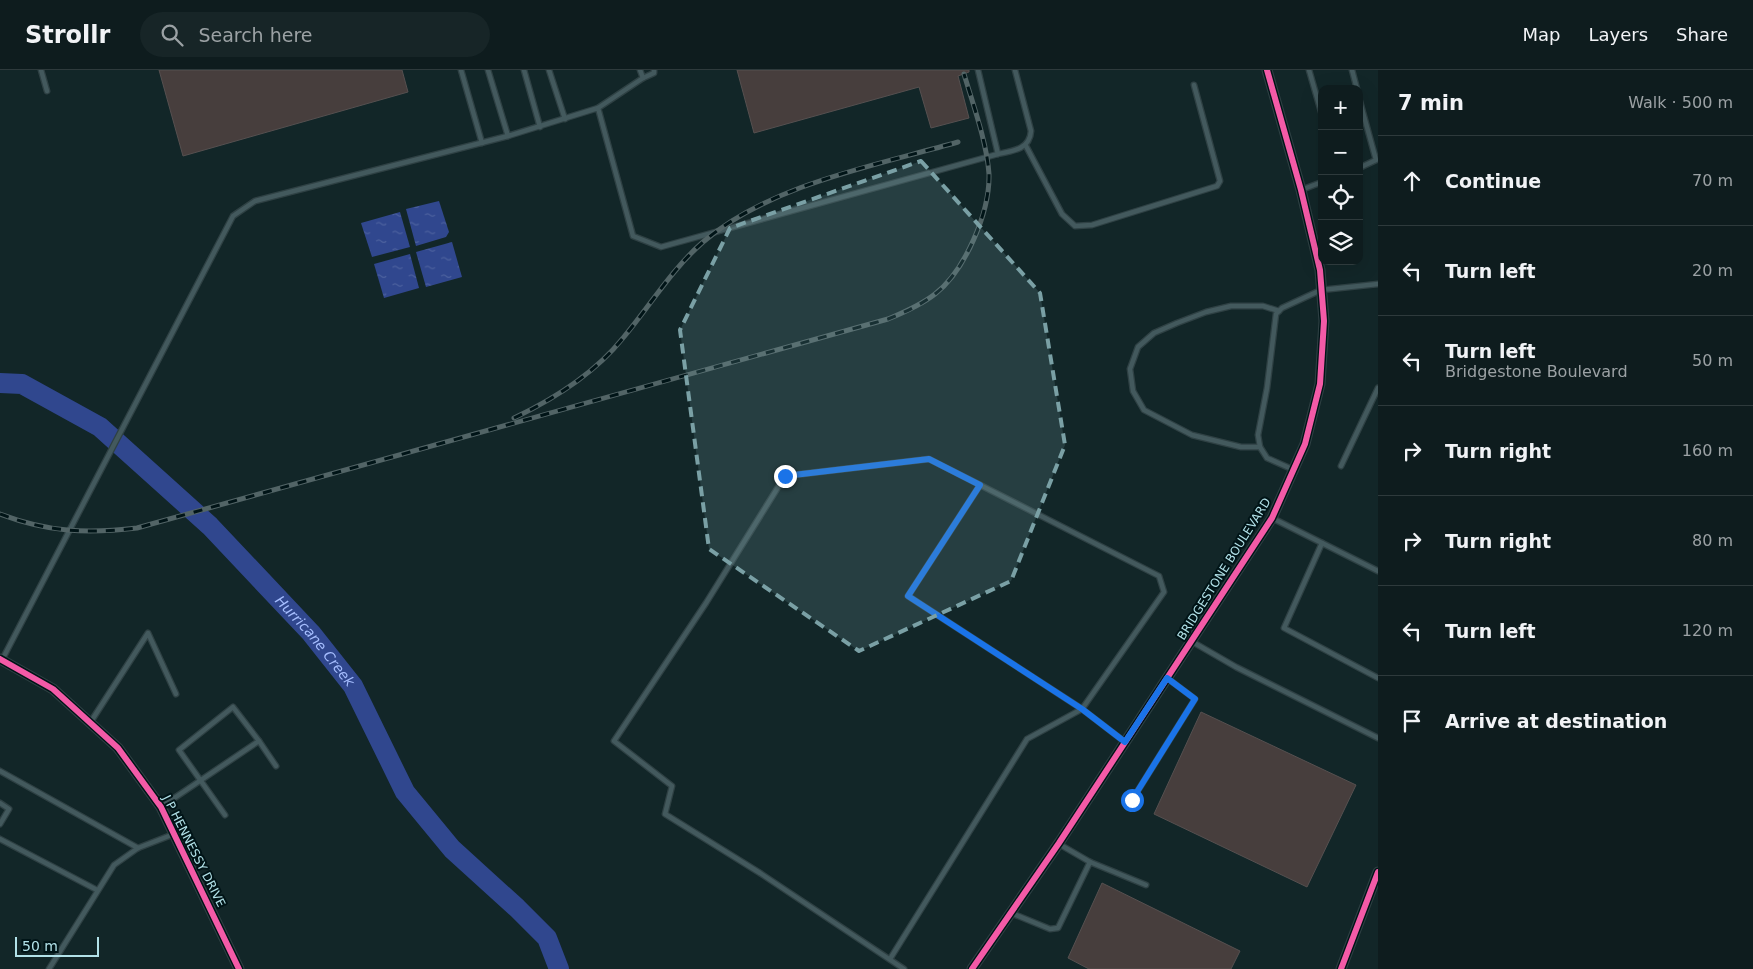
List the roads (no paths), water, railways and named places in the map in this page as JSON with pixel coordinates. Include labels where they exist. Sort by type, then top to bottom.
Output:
[{"type":"street","name":"BRIDGESTONE BOULEVARD","points":[[972,969],[1059,843],[1272,518],[1305,444],[1320,384],[1324,321],[1320,270],[1301,190],[1267,70]]},
{"type":"street","name":"J P HENNESSY DRIVE","points":[[1,660],[53,690],[118,748],[161,807],[239,969]]},
{"type":"street","points":[[1341,969],[1378,872]]},
{"type":"lane","points":[[41,70],[47,91]]},
{"type":"lane","points":[[461,70],[482,143]]},
{"type":"lane","points":[[488,70],[508,136]]},
{"type":"lane","points":[[524,70],[540,127]]},
{"type":"lane","points":[[549,70],[565,119]]},
{"type":"lane","points":[[640,70],[642,78]]},
{"type":"lane","points":[[1,660],[233,216],[255,201],[508,136],[598,108],[642,78],[654,73],[654,70]]},
{"type":"lane","points":[[978,70],[998,154]]},
{"type":"lane","points":[[598,108],[633,236],[661,247],[1026,146],[1031,139],[1031,131],[1015,70]]},
{"type":"lane","points":[[1309,70],[1318,101]]},
{"type":"lane","points":[[1352,70],[1356,85]]},
{"type":"lane","points":[[1026,146],[1062,214],[1075,226],[1092,225],[1217,186],[1220,181],[1194,85]]},
{"type":"lane","points":[[1363,112],[1377,160],[1363,166]]},
{"type":"lane","points":[[1301,190],[1318,184]]},
{"type":"lane","points":[[1294,470],[1267,458],[1260,447],[1258,436],[1268,388],[1276,314],[1282,308],[1321,290],[1378,284]]},
{"type":"lane","points":[[1260,447],[1241,447],[1192,435],[1144,410],[1133,391],[1130,369],[1138,347],[1154,333],[1177,323],[1231,306],[1263,306],[1279,311]]},
{"type":"lane","points":[[1341,466],[1378,388]]},
{"type":"lane","points":[[890,959],[1027,739],[1082,709],[1164,592],[1159,576],[929,459],[785,476],[706,604],[614,741],[672,786],[665,814],[760,873],[904,969]]},
{"type":"lane","points":[[980,485],[908,596],[1082,709],[1125,742]]},
{"type":"lane","points":[[1272,518],[1378,571]]},
{"type":"lane","points":[[1322,543],[1284,628],[1378,678]]},
{"type":"lane","points":[[90,723],[148,633],[176,694]]},
{"type":"lane","points":[[1191,642],[1236,667],[1378,738]]},
{"type":"lane","points":[[1132,800],[1195,699],[1167,678]]},
{"type":"lane","points":[[224,815],[180,750],[233,707],[276,766]]},
{"type":"lane","points":[[161,807],[259,741]]},
{"type":"lane","points":[[0,771],[138,848]]},
{"type":"lane","points":[[0,803],[9,809],[0,824]]},
{"type":"lane","points":[[49,969],[114,865],[138,848],[174,834]]},
{"type":"lane","points":[[0,839],[97,890]]},
{"type":"lane","points":[[1059,843],[1090,862],[1146,885]]},
{"type":"lane","points":[[1011,913],[1050,929],[1058,928],[1090,862]]},
{"type":"water","points":[[439,201],[449,232],[446,237],[416,246],[406,209]]},
{"type":"water","points":[[400,212],[410,247],[372,257],[361,223]]},
{"type":"water","points":[[452,242],[462,277],[426,287],[416,252]]},
{"type":"water","points":[[410,254],[419,288],[384,298],[374,264]]},
{"type":"waterway","name":"Hurricane Creek","points":[[0,383],[22,384],[100,427],[210,526],[311,633],[353,686],[405,792],[452,849],[547,938],[559,969]]},
{"type":"railway","points":[[0,514],[34,525],[67,530],[101,531],[137,528],[888,319],[907,311],[935,294],[956,271],[974,240],[985,206],[988,189],[988,162],[964,74]]},
{"type":"railway","points":[[514,418],[559,394],[600,363],[633,326],[661,288],[691,253],[730,222],[760,205],[824,179],[958,142]]}]
